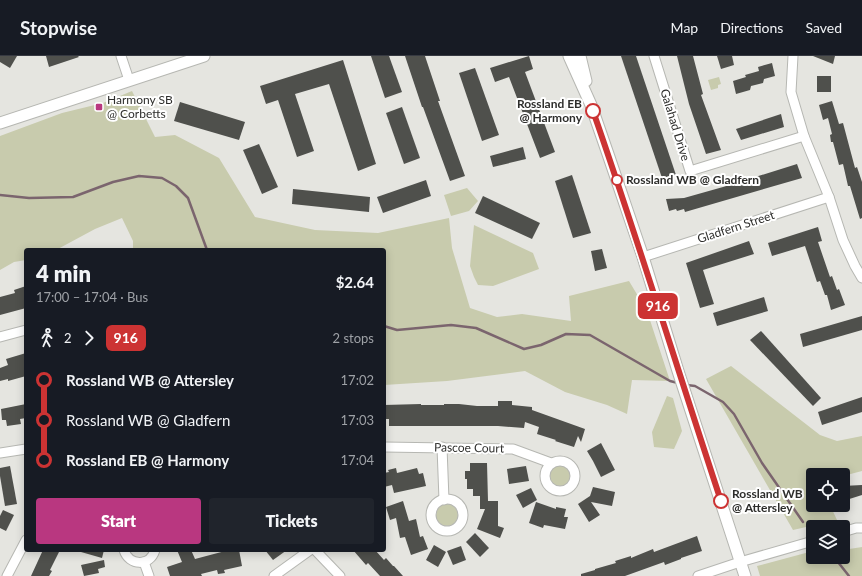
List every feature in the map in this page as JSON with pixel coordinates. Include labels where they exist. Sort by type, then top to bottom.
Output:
[{"type":"main road","points":[[0,123],[204,56]]},
{"type":"main road","points":[[569,56],[591,105],[643,257],[678,371],[745,576]]},
{"type":"main road","points":[[580,56],[591,105]]},
{"type":"street","points":[[121,56],[129,80]]},
{"type":"street","name":"Galahad Drive","points":[[654,56],[690,171],[804,136]]},
{"type":"street","points":[[793,56],[791,92],[804,136],[829,197],[845,245],[862,278]]},
{"type":"street","name":"Gladfern Street","points":[[643,257],[829,197]]},
{"type":"street","points":[[0,337],[24,331]]},
{"type":"street","name":"Pascoe Court","points":[[386,447],[513,449],[551,464]]},
{"type":"street","points":[[442,447],[444,500]]},
{"type":"street","points":[[0,453],[24,449]]},
{"type":"street","points":[[850,530],[862,528]]},
{"type":"street","points":[[698,576],[806,543]]},
{"type":"street","points":[[6,576],[24,544]]},
{"type":"street","points":[[125,552],[126,556],[134,562],[144,562],[152,556],[153,552]]},
{"type":"street","points":[[274,576],[307,552]]},
{"type":"street","points":[[317,552],[340,576]]},
{"type":"street","points":[[144,562],[149,576]]},
{"type":"green space","points":[[719,77],[721,84],[718,85],[718,88],[711,90],[708,80]]},
{"type":"green space","points":[[132,91],[155,137],[175,135],[219,158],[255,217],[315,230],[378,233],[449,218],[452,248],[470,308],[497,317],[522,314],[571,321],[569,296],[629,281],[647,311],[670,381],[632,380],[627,414],[607,405],[565,392],[525,371],[447,381],[386,385],[386,248],[133,248],[133,241],[122,218],[95,229],[60,248],[24,248],[24,260],[14,262],[0,270],[0,136],[62,113],[103,103]]},
{"type":"green space","points":[[467,188],[478,201],[469,211],[451,216],[444,195]]},
{"type":"green space","points":[[474,225],[533,253],[539,269],[493,286],[478,285],[470,266]]},
{"type":"green space","points":[[731,366],[820,435],[837,441],[862,436],[862,471],[850,474],[850,468],[806,468],[806,512],[833,512],[837,520],[806,520],[806,527],[793,530],[706,379]]},
{"type":"green space","points":[[667,396],[673,398],[682,431],[674,449],[654,447],[652,432]]},
{"type":"green space","points":[[561,465],[569,468],[572,476],[569,484],[561,487],[553,484],[550,476],[553,468]]},
{"type":"green space","points":[[447,504],[455,507],[458,515],[455,523],[447,526],[439,523],[436,515],[439,507]]},
{"type":"green space","points":[[862,547],[862,576],[760,576],[757,566],[806,553],[806,564],[850,564],[850,549]]},
{"type":"building","points":[[0,56],[17,56],[10,68],[0,62]]},
{"type":"building","points":[[46,56],[78,56],[79,57],[49,67]]},
{"type":"building","points":[[371,56],[389,56],[402,92],[385,98]]},
{"type":"building","points":[[405,56],[425,56],[440,101],[438,101],[465,176],[450,181],[422,107]]},
{"type":"building","points":[[529,56],[533,69],[525,72],[555,152],[540,158],[509,77],[495,82],[490,68]]},
{"type":"building","points":[[621,56],[636,56],[676,175],[662,178]]},
{"type":"building","points":[[677,56],[693,56],[703,94],[701,95],[721,150],[706,154],[689,104]]},
{"type":"building","points":[[717,56],[732,56],[734,65],[721,69]]},
{"type":"building","points":[[813,56],[835,56],[833,64]]},
{"type":"building","points":[[343,60],[376,164],[358,171],[329,84],[295,94],[314,151],[297,157],[278,100],[266,104],[260,86]]},
{"type":"building","points":[[772,63],[775,76],[764,79],[763,83],[751,86],[750,90],[736,94],[733,81],[746,77],[745,75],[759,71],[758,67]]},
{"type":"building","points":[[475,68],[499,135],[482,141],[459,73]]},
{"type":"building","points":[[817,76],[831,76],[831,92],[817,92]]},
{"type":"building","points":[[832,101],[839,124],[843,123],[855,168],[857,167],[862,182],[862,218],[860,219],[850,186],[848,186],[843,164],[839,165],[833,142],[831,142],[830,135],[832,134],[828,118],[823,120],[819,105]]},
{"type":"building","points":[[180,102],[245,122],[239,140],[174,121]]},
{"type":"building","points":[[402,107],[420,158],[404,164],[386,113]]},
{"type":"building","points":[[781,114],[784,127],[741,140],[736,129]]},
{"type":"building","points":[[259,144],[278,187],[262,194],[243,150]]},
{"type":"building","points":[[523,147],[526,159],[493,167],[490,156]]},
{"type":"building","points":[[797,164],[802,178],[685,212],[684,209],[669,211],[666,199],[684,198]]},
{"type":"building","points":[[572,175],[591,233],[573,238],[555,181]]},
{"type":"building","points":[[426,180],[431,196],[383,213],[377,197]]},
{"type":"building","points":[[293,189],[370,197],[369,212],[292,204]]},
{"type":"building","points":[[483,196],[540,223],[532,239],[475,213]]},
{"type":"building","points":[[818,227],[822,241],[818,242],[830,277],[832,276],[837,290],[839,289],[845,305],[831,310],[827,295],[825,295],[820,281],[817,282],[805,246],[772,256],[768,243]]},
{"type":"building","points":[[749,241],[754,254],[703,270],[714,304],[700,308],[686,263]]},
{"type":"building","points":[[602,249],[607,268],[595,271],[591,251]]},
{"type":"building","points":[[24,287],[24,309],[0,315],[0,297],[15,293],[14,290]]},
{"type":"building","points":[[764,297],[768,311],[717,326],[713,313]]},
{"type":"building","points":[[862,316],[862,330],[803,347],[800,334]]},
{"type":"building","points":[[761,331],[821,398],[813,406],[750,340]]},
{"type":"building","points":[[24,354],[24,377],[8,381],[8,379],[0,381],[0,368],[8,365],[6,359]]},
{"type":"building","points":[[862,397],[862,412],[822,425],[818,412]]},
{"type":"building","points":[[498,401],[512,401],[512,405],[532,407],[532,410],[585,429],[581,442],[578,436],[574,447],[555,441],[556,440],[537,434],[539,427],[525,422],[524,428],[498,426],[389,426],[389,419],[386,419],[386,405],[459,404],[498,406]]},
{"type":"building","points":[[24,404],[24,418],[20,419],[21,424],[7,426],[6,420],[2,420],[1,409]]},
{"type":"building","points":[[601,443],[615,470],[601,477],[587,451]]},
{"type":"building","points":[[470,463],[487,463],[488,501],[498,501],[498,526],[504,528],[500,538],[477,529],[485,509],[480,509],[480,496],[473,496],[473,489],[467,489],[465,471],[470,471]]},
{"type":"building","points":[[10,466],[17,504],[5,506],[0,468]]},
{"type":"building","points":[[526,466],[529,481],[509,484],[507,469]]},
{"type":"building","points":[[396,468],[397,473],[417,468],[419,474],[423,473],[426,486],[394,493],[392,485],[386,486],[386,473],[389,472],[388,470]]},
{"type":"building","points":[[862,485],[862,495],[850,499],[850,486]]},
{"type":"building","points":[[593,487],[615,492],[612,506],[591,502],[600,515],[589,522],[578,504],[590,496]]},
{"type":"building","points":[[531,488],[537,500],[523,508],[516,495]]},
{"type":"building","points":[[403,501],[409,521],[416,519],[420,537],[423,536],[428,549],[411,555],[405,537],[400,538],[396,518],[390,520],[386,507]]},
{"type":"building","points":[[536,502],[556,509],[556,507],[566,509],[564,517],[568,517],[565,529],[544,525],[543,528],[529,523]]},
{"type":"building","points":[[3,510],[14,515],[6,531],[0,528],[0,516]]},
{"type":"building","points":[[475,533],[489,548],[480,557],[466,542]]},
{"type":"building","points":[[697,536],[702,551],[665,565],[664,562],[625,576],[581,576],[581,574],[616,563],[615,561],[631,556],[631,558],[653,549],[654,552]]},
{"type":"building","points":[[434,545],[446,552],[438,567],[426,560]]},
{"type":"building","points":[[461,546],[466,560],[453,565],[447,551]]},
{"type":"building","points":[[42,552],[59,552],[50,570],[52,571],[49,576],[31,576]]},
{"type":"building","points":[[81,552],[104,552],[102,558]]},
{"type":"building","points":[[178,552],[192,552],[195,559],[221,552],[239,552],[242,566],[224,570],[225,573],[218,574],[217,570],[201,574],[202,576],[170,576],[167,567],[182,562]]},
{"type":"building","points":[[267,552],[284,552],[273,560]]},
{"type":"building","points":[[355,552],[377,552],[384,560],[386,558],[403,576],[380,576],[368,563],[366,565]]},
{"type":"building","points":[[104,560],[105,567],[98,569],[99,573],[84,576],[81,565]]},
{"type":"waterway","points":[[0,195],[29,198],[73,197],[113,182],[139,176],[162,178],[176,186],[188,198],[206,248]]},
{"type":"waterway","points":[[386,327],[397,330],[451,325],[476,328],[524,349],[541,345],[566,334],[590,335],[670,381],[678,383]]},
{"type":"waterway","points":[[687,385],[695,386],[723,402],[734,414],[762,463],[803,522]]},
{"type":"waterway","points":[[840,564],[849,576]]},
{"type":"bus line","name":"916","points":[[593,111],[640,247],[678,371],[721,501]]},
{"type":"place","name":"Harmony SB @ Corbetts","points":[[99,107]]},
{"type":"place","name":"Rossland EB @ Harmony","points":[[593,111]]},
{"type":"place","name":"Rossland WB @ Gladfern","points":[[617,180]]},
{"type":"place","name":"Rossland WB @ Attersley","points":[[721,501]]}]
